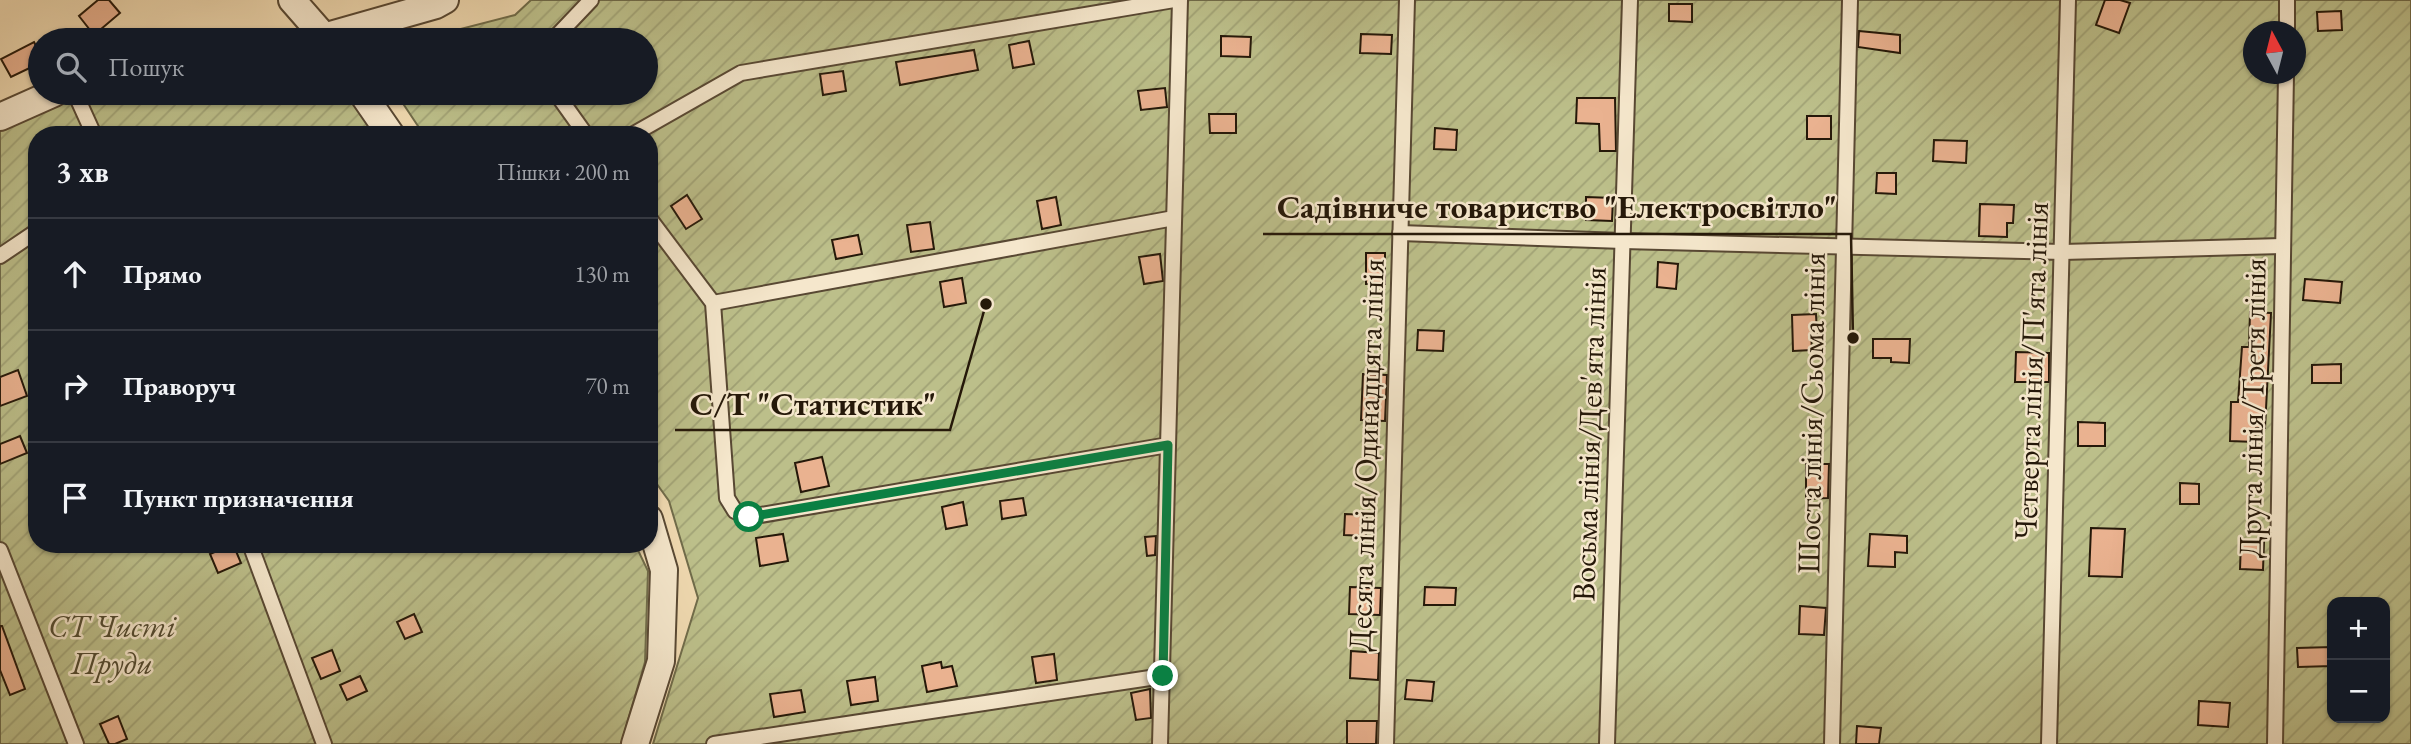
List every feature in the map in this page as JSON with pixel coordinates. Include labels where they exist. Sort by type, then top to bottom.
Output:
[{"type":"street","points":[[292,0],[313,28]]},
{"type":"street","points":[[358,28],[446,0]]},
{"type":"street","points":[[0,117],[28,105]]},
{"type":"street","points":[[370,105],[385,126]]},
{"type":"street","points":[[635,744],[661,662],[664,570],[658,550]]},
{"type":"lane","points":[[564,28],[591,0]]},
{"type":"lane","points":[[648,126],[741,73],[1174,0]]},
{"type":"lane","points":[[1160,744],[1180,0]]},
{"type":"lane","name":"Десята лінія/Одинадцята лінія","points":[[1386,744],[1407,0]]},
{"type":"lane","name":"Восьма лінія/Дев'ята лінія","points":[[1607,744],[1630,0]]},
{"type":"lane","name":"Шоста лінія/Сьома лінія","points":[[1832,744],[1850,0]]},
{"type":"lane","name":"Четверта лінія/П'ята лінія","points":[[2049,744],[2068,0]]},
{"type":"lane","points":[[2287,0],[2287,21]]},
{"type":"lane","name":"Друга лінія/Третя лінія","points":[[2275,744],[2286,84]]},
{"type":"lane","points":[[80,105],[90,126]]},
{"type":"lane","points":[[565,105],[580,126]]},
{"type":"lane","points":[[713,303],[1174,218]]},
{"type":"lane","points":[[658,230],[713,303],[727,498],[735,511],[749,517],[1168,445]]},
{"type":"lane","points":[[1400,233],[2063,251],[2282,246]]},
{"type":"lane","points":[[0,256],[28,237]]},
{"type":"lane","points":[[0,550],[76,744]]},
{"type":"lane","points":[[253,553],[324,744]]},
{"type":"lane","points":[[714,744],[1163,676]]},
{"type":"green space","points":[[531,0],[2411,0],[2411,744],[653,744],[698,598],[669,501],[658,486],[658,126],[418,126],[404,105],[658,105],[658,28],[465,28],[515,15]]},
{"type":"green space","name":"СТ Чисті Пруди","points":[[28,103],[357,105],[371,126],[28,126],[28,553],[639,553],[648,571],[645,662],[621,744],[0,744],[0,115]]},
{"type":"building","points":[[98,0],[109,0],[120,13],[102,28],[88,28],[79,16]]},
{"type":"building","points":[[2105,0],[2130,3],[2119,33],[2096,25]]},
{"type":"building","points":[[1669,4],[1692,4],[1692,22],[1669,21]]},
{"type":"building","points":[[2341,11],[2342,30],[2318,31],[2317,12]]},
{"type":"building","points":[[1859,31],[1900,35],[1900,53],[1858,47]]},
{"type":"building","points":[[1361,34],[1392,35],[1391,54],[1360,53]]},
{"type":"building","points":[[1221,36],[1251,37],[1250,57],[1221,56]]},
{"type":"building","points":[[1029,41],[1034,64],[1013,68],[1009,45]]},
{"type":"building","points":[[28,45],[28,69],[11,77],[1,59]]},
{"type":"building","points":[[974,50],[978,70],[900,85],[896,62]]},
{"type":"building","points":[[843,71],[846,91],[823,95],[820,74]]},
{"type":"building","points":[[1165,88],[1167,107],[1141,110],[1138,91]]},
{"type":"building","points":[[1577,98],[1615,98],[1616,151],[1600,151],[1599,124],[1576,123]]},
{"type":"building","points":[[1209,114],[1236,114],[1236,133],[1210,133]]},
{"type":"building","points":[[1807,116],[1831,116],[1831,139],[1807,139]]},
{"type":"building","points":[[1435,128],[1457,130],[1456,150],[1434,149]]},
{"type":"building","points":[[1934,140],[1967,141],[1966,163],[1933,161]]},
{"type":"building","points":[[1877,173],[1896,173],[1896,194],[1876,193]]},
{"type":"building","points":[[687,195],[702,219],[686,229],[671,206]]},
{"type":"building","points":[[1056,197],[1061,225],[1042,229],[1037,201]]},
{"type":"building","points":[[1586,197],[1613,198],[1612,221],[1586,220]]},
{"type":"building","points":[[1980,204],[2014,205],[2013,223],[2007,223],[2007,237],[1979,236]]},
{"type":"building","points":[[930,222],[934,249],[911,252],[907,225]]},
{"type":"building","points":[[858,235],[862,254],[836,259],[832,240]]},
{"type":"building","points":[[1366,253],[1385,253],[1385,284],[1366,284]]},
{"type":"building","points":[[1160,254],[1163,281],[1144,284],[1139,257]]},
{"type":"building","points":[[1658,262],[1678,264],[1676,289],[1657,287]]},
{"type":"building","points":[[962,278],[966,303],[944,307],[940,282]]},
{"type":"building","points":[[2305,279],[2342,282],[2340,303],[2303,300]]},
{"type":"building","points":[[2250,312],[2271,313],[2265,428],[2256,428],[2255,442],[2230,441],[2231,402],[2238,402],[2242,347],[2249,347]]},
{"type":"building","points":[[1816,314],[1817,334],[1811,334],[1812,350],[1793,351],[1792,315]]},
{"type":"building","points":[[1418,330],[1444,331],[1443,351],[1417,350]]},
{"type":"building","points":[[1873,339],[1910,339],[1909,363],[1891,362],[1891,358],[1873,358]]},
{"type":"building","points":[[2016,352],[2049,353],[2049,382],[2015,382]]},
{"type":"building","points":[[2341,364],[2341,383],[2312,383],[2312,365]]},
{"type":"building","points":[[18,370],[27,396],[0,406],[0,377]]},
{"type":"building","points":[[1363,374],[1387,375],[1385,421],[1361,420]]},
{"type":"building","points":[[2078,422],[2105,423],[2105,446],[2078,446]]},
{"type":"building","points":[[20,436],[27,453],[0,464],[0,444]]},
{"type":"building","points":[[822,457],[829,486],[801,492],[795,463]]},
{"type":"building","points":[[1806,464],[1829,464],[1828,498],[1806,499]]},
{"type":"building","points":[[2180,483],[2199,484],[2199,504],[2180,504]]},
{"type":"building","points":[[1023,498],[1026,515],[1002,519],[1000,501]]},
{"type":"building","points":[[963,502],[967,525],[946,529],[942,507]]},
{"type":"building","points":[[1345,514],[1367,515],[1366,536],[1344,535]]},
{"type":"building","points":[[2091,528],[2125,529],[2122,577],[2089,576]]},
{"type":"building","points":[[783,534],[788,561],[760,566],[756,538]]},
{"type":"building","points":[[1870,534],[1907,536],[1907,553],[1895,552],[1895,567],[1868,566]]},
{"type":"building","points":[[1156,536],[1155,555],[1147,556],[1145,537]]},
{"type":"building","points":[[2241,542],[2264,542],[2263,570],[2240,569]]},
{"type":"building","points":[[237,553],[241,563],[218,573],[210,554]]},
{"type":"building","points":[[1350,587],[1381,588],[1380,615],[1349,614]]},
{"type":"building","points":[[1425,587],[1456,588],[1455,605],[1424,605]]},
{"type":"building","points":[[1800,606],[1826,608],[1824,635],[1799,634]]},
{"type":"building","points":[[414,614],[422,632],[405,639],[397,622]]},
{"type":"building","points":[[0,626],[25,689],[10,695],[0,670]]},
{"type":"building","points":[[2327,647],[2327,666],[2298,667],[2297,648]]},
{"type":"building","points":[[332,650],[340,671],[321,679],[312,658]]},
{"type":"building","points":[[1351,651],[1379,653],[1378,680],[1350,678]]},
{"type":"building","points":[[1054,654],[1057,680],[1036,683],[1032,657]]},
{"type":"building","points":[[941,662],[942,668],[952,666],[957,686],[927,692],[922,666]]},
{"type":"building","points":[[360,676],[367,691],[347,700],[340,685]]},
{"type":"building","points":[[875,677],[878,701],[851,705],[847,681]]},
{"type":"building","points":[[1407,680],[1434,682],[1432,701],[1405,699]]},
{"type":"building","points":[[1150,689],[1151,718],[1136,720],[1131,693]]},
{"type":"building","points":[[801,690],[805,712],[774,717],[770,694]]},
{"type":"building","points":[[2199,701],[2230,703],[2228,727],[2198,725]]},
{"type":"building","points":[[118,716],[127,739],[109,744],[100,724]]},
{"type":"building","points":[[1347,721],[1377,721],[1376,744],[1347,744]]},
{"type":"building","points":[[1857,726],[1881,728],[1879,744],[1856,744]]},
{"type":"place","name":"С/Т \"Статистик\"","points":[[986,304]]},
{"type":"place","name":"Садівниче товариство \"Електросвітло\"","points":[[1853,338]]},
{"type":"route","points":[[749,517],[1168,445],[1163,676]]}]
